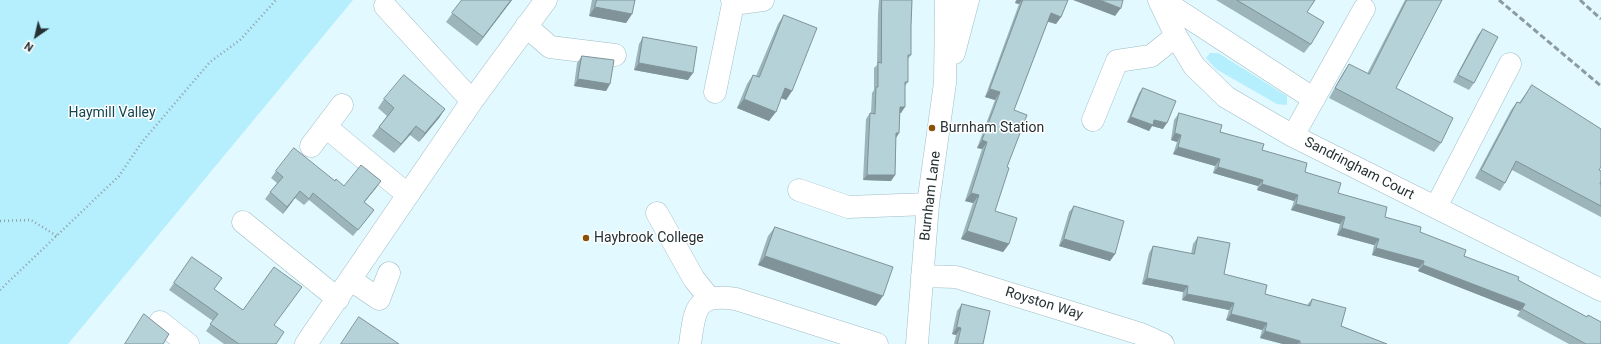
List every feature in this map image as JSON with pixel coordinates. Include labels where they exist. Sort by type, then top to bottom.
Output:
[{"type":"street","points":[[306,344],[472,101],[546,0]]},
{"type":"street","points":[[715,92],[733,2],[763,0]]},
{"type":"street","name":"Burnham Lane","points":[[916,344],[928,204],[945,83],[946,0]]},
{"type":"street","points":[[945,83],[968,0]]},
{"type":"street","name":"Sandringham Court","points":[[1159,0],[1176,36],[1194,66],[1226,97],[1293,136],[1601,290]]},
{"type":"street","points":[[1162,0],[1314,99]]},
{"type":"street","points":[[385,6],[472,101]]},
{"type":"street","points":[[1293,136],[1364,9]]},
{"type":"street","points":[[526,26],[550,47],[615,55]]},
{"type":"street","points":[[1093,120],[1117,61],[1151,56],[1176,36]]},
{"type":"street","points":[[1436,207],[1510,64]]},
{"type":"street","points":[[311,146],[342,105]]},
{"type":"street","points":[[326,127],[408,195]]},
{"type":"street","points":[[799,190],[848,207],[928,204]]},
{"type":"street","points":[[656,213],[694,279],[710,299]]},
{"type":"street","points":[[243,222],[338,299]]},
{"type":"street","points":[[351,280],[379,299],[389,273]]},
{"type":"street","name":"Royston Way","points":[[922,276],[956,277],[1141,334],[1163,344]]},
{"type":"street","points":[[690,344],[695,313],[701,304],[710,299],[720,297],[736,299],[877,344]]},
{"type":"street","points":[[160,322],[188,344]]},
{"type":"path","points":[[0,290],[119,176],[142,142],[210,62],[240,40],[276,0]]},
{"type":"path","points":[[0,221],[31,220],[57,236]]},
{"type":"green space","name":"Haymill Valley","points":[[0,0],[353,0],[68,344],[0,344]]},
{"type":"green space","points":[[1210,53],[1218,53],[1287,96],[1287,105],[1277,104],[1216,69],[1206,58]]},
{"type":"building","points":[[462,0],[511,0],[483,37],[452,13]]},
{"type":"building","points":[[597,0],[635,0],[632,14],[595,7]]},
{"type":"building","points":[[882,0],[912,0],[911,55],[908,55],[908,82],[905,82],[905,107],[900,107],[899,133],[896,133],[895,175],[867,175],[870,113],[875,114],[876,87],[878,87],[878,62],[881,63]]},
{"type":"building","points":[[1023,0],[1068,0],[1061,17],[1051,13],[1014,110],[1027,115],[1007,167],[1009,168],[995,211],[1017,218],[1009,244],[967,231],[979,195],[971,193],[987,142],[982,140],[1000,92],[990,89]]},
{"type":"building","points":[[1100,0],[1123,0],[1121,8]]},
{"type":"building","points":[[1237,0],[1315,0],[1307,12],[1324,22],[1311,44]]},
{"type":"building","points":[[1407,0],[1442,0],[1396,88],[1453,118],[1441,143],[1335,88],[1349,64],[1369,74]]},
{"type":"building","points":[[784,15],[817,28],[792,91],[785,88],[776,112],[744,99],[753,75],[759,77]]},
{"type":"building","points":[[1483,29],[1498,37],[1474,83],[1458,75]]},
{"type":"building","points":[[643,37],[697,47],[693,73],[639,63]]},
{"type":"building","points":[[582,56],[614,60],[610,84],[578,79]]},
{"type":"building","points":[[404,75],[445,109],[425,133],[416,126],[401,144],[379,127],[394,108],[384,99]]},
{"type":"building","points":[[1532,85],[1601,129],[1601,167],[1599,170],[1601,171],[1601,206],[1516,161],[1505,183],[1481,170],[1517,102],[1520,103]]},
{"type":"building","points":[[1143,88],[1176,101],[1167,123],[1154,120],[1153,125],[1131,117]]},
{"type":"building","points":[[1179,113],[1222,125],[1220,132],[1264,144],[1262,150],[1307,163],[1305,172],[1341,183],[1338,193],[1387,207],[1385,217],[1421,227],[1420,232],[1466,250],[1464,256],[1519,277],[1518,280],[1587,317],[1588,315],[1601,322],[1601,344],[1586,344],[1522,309],[1525,304],[1423,265],[1424,261],[1376,248],[1379,239],[1342,228],[1345,217],[1296,204],[1298,195],[1262,184],[1263,180],[1218,167],[1220,159],[1178,147],[1181,135],[1175,133]]},
{"type":"building","points":[[294,148],[335,181],[336,179],[344,186],[361,165],[381,181],[364,202],[374,210],[358,230],[313,193],[309,199],[300,191],[287,207],[270,192],[283,177],[276,171]]},
{"type":"building","points":[[1074,206],[1124,221],[1115,254],[1064,239]]},
{"type":"building","points":[[775,227],[893,267],[883,296],[765,256]]},
{"type":"building","points":[[1198,237],[1230,243],[1224,274],[1267,285],[1265,294],[1310,306],[1312,299],[1346,308],[1341,326],[1387,344],[1300,344],[1300,341],[1265,331],[1267,323],[1231,314],[1234,303],[1187,294],[1188,286],[1147,278],[1153,246],[1194,254]]},
{"type":"building","points":[[192,257],[222,278],[214,289],[243,310],[274,267],[302,287],[274,325],[284,332],[276,344],[239,344],[210,324],[218,314],[174,283]]},
{"type":"building","points":[[962,304],[990,311],[983,344],[957,344],[961,328],[957,327]]},
{"type":"building","points":[[144,314],[169,334],[163,344],[125,344]]},
{"type":"building","points":[[359,317],[399,344],[341,344]]},
{"type":"railway","points":[[1499,0],[1601,86]]},
{"type":"railway","points":[[1580,0],[1601,19]]},
{"type":"place","name":"Burnham Station","points":[[932,128]]},
{"type":"place","name":"Haybrook College","points":[[586,238]]}]
